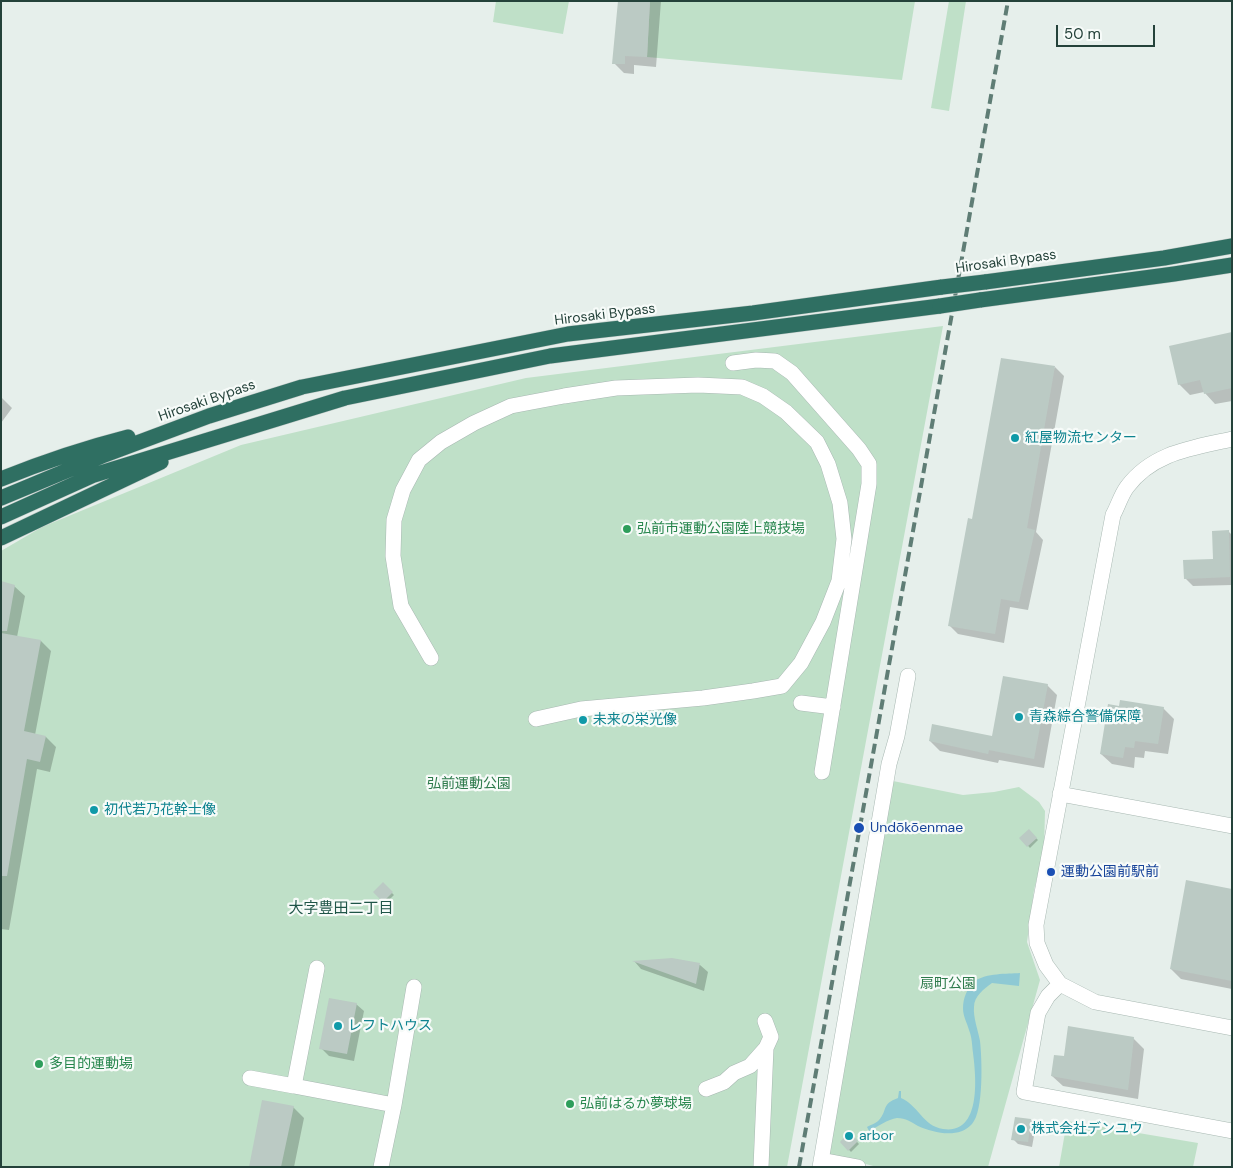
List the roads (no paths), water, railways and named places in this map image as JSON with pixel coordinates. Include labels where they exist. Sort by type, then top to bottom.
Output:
[{"type":"highway","name":"Hirosaki Bypass","points":[[1,498],[102,456],[209,416],[302,387],[568,334],[753,313],[1164,258],[1232,246]]},
{"type":"highway","points":[[1,517],[94,475],[345,398],[550,356],[940,306],[1174,274],[1232,264]]},
{"type":"highway","points":[[1,479],[96,445],[209,416]]},
{"type":"highway","points":[[1,538],[212,438]]},
{"type":"street","points":[[733,362],[775,361],[792,373],[869,464],[869,484],[822,772]]},
{"type":"street","points":[[431,658],[401,606],[393,556],[394,520],[403,490],[419,460],[441,442],[474,423],[511,406],[616,388],[698,384],[742,387],[763,396],[786,412],[816,442],[828,464],[840,503],[844,538],[839,581],[818,630],[801,663],[782,686],[703,698],[581,709],[536,719]]},
{"type":"street","points":[[816,442],[840,428]]},
{"type":"street","points":[[1232,439],[1171,454],[1149,465],[1127,487],[1114,515],[1105,551],[1036,925],[1036,943],[1046,965],[1060,984],[1095,1002],[1232,1028]]},
{"type":"street","points":[[858,1167],[820,1163],[888,773],[908,676]]},
{"type":"street","points":[[801,703],[833,707]]},
{"type":"street","points":[[1060,794],[1232,826]]},
{"type":"street","points":[[294,1086],[317,968]]},
{"type":"street","points":[[1060,984],[1048,996],[1038,1013],[1024,1092],[1232,1131]]},
{"type":"street","points":[[381,1167],[394,1105],[414,987]]},
{"type":"street","points":[[706,1089],[724,1082],[734,1074],[750,1066],[766,1048],[771,1037],[765,1021]]},
{"type":"street","points":[[761,1167],[766,1048]]},
{"type":"street","points":[[250,1078],[394,1105]]},
{"type":"street","points":[[388,1134],[390,1167]]},
{"type":"water","points":[[1020,973],[1019,986],[992,983],[980,993],[974,1003],[974,1015],[980,1041],[982,1071],[979,1108],[972,1124],[960,1132],[946,1133],[931,1131],[906,1119],[897,1118],[886,1121],[869,1131],[867,1127],[879,1120],[887,1105],[898,1098],[899,1091],[901,1091],[901,1098],[912,1105],[925,1120],[936,1127],[943,1129],[956,1128],[965,1123],[974,1102],[975,1075],[971,1038],[963,1011],[965,997],[970,987],[980,978],[997,974]]},
{"type":"railway","points":[[799,1167],[1008,1]]},
{"type":"place","name":"紅屋物流センター","points":[[1015,438]]},
{"type":"place","name":"弘前市運動公園陸上競技場","points":[[627,529]]},
{"type":"place","name":"青森綜合警備保障","points":[[1019,717]]},
{"type":"place","name":"未来の栄光像","points":[[583,720]]},
{"type":"place","name":"初代若乃花幹士像","points":[[94,810]]},
{"type":"place","name":"Undōkōenmae","points":[[859,828]]},
{"type":"place","name":"運動公園前駅前","points":[[1051,872]]},
{"type":"place","name":"レフトハウス","points":[[338,1026]]},
{"type":"place","name":"多目的運動場","points":[[39,1064]]},
{"type":"place","name":"弘前はるか夢球場","points":[[570,1104]]},
{"type":"place","name":"株式会社デンユウ","points":[[1021,1129]]},
{"type":"place","name":"arbor","points":[[849,1136]]},
{"type":"district","name":"大字豊田二丁目","points":[[341,909]]},
{"type":"park label","name":"弘前運動公園","points":[[469,784]]},
{"type":"park label","name":"扇町公園","points":[[948,984]]}]
